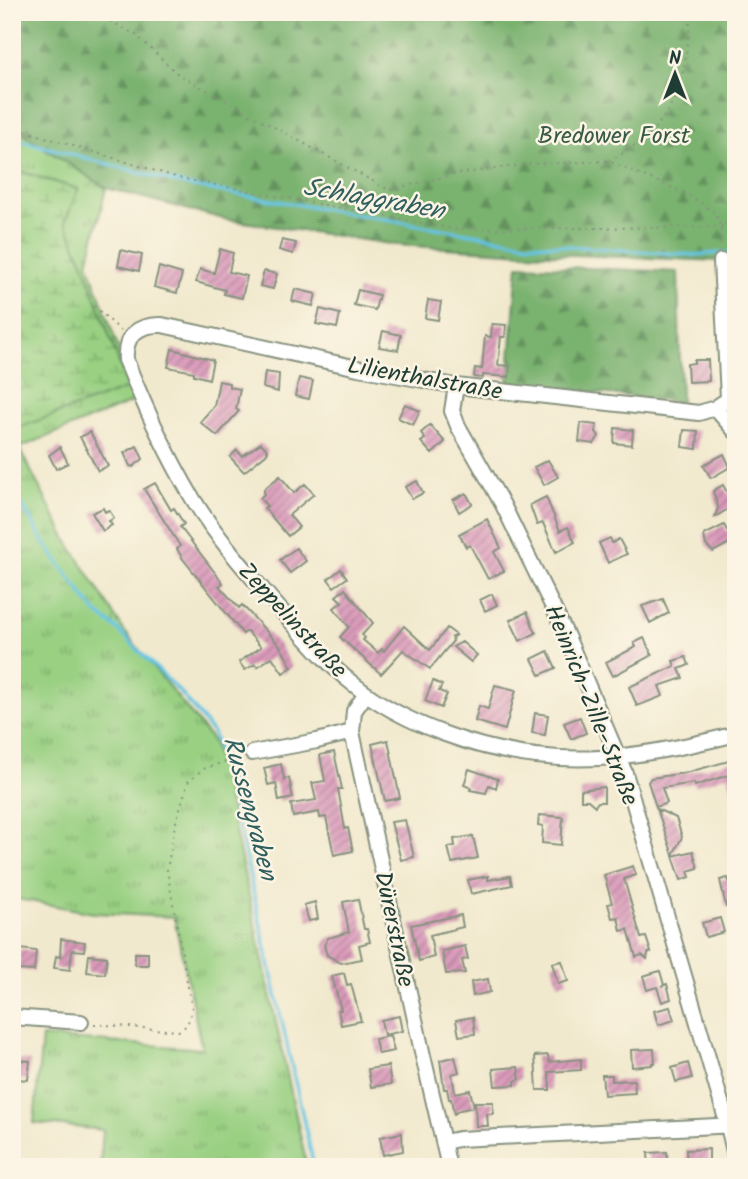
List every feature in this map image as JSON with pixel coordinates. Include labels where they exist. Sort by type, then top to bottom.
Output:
[{"type":"street","points":[[721,261],[732,396],[715,408],[736,432]]},
{"type":"street","name":"Lilienthalstraße","points":[[127,345],[139,328],[162,325],[456,386],[678,412],[699,413],[715,408]]},
{"type":"street","name":"Zeppelinstraße","points":[[127,345],[126,360],[157,432],[195,501],[247,572],[301,633],[333,667],[366,694],[434,730],[498,751],[562,760],[618,758],[736,734]]},
{"type":"street","name":"Heinrich-Zille-Straße","points":[[456,386],[452,411],[458,426],[503,505],[566,634],[625,773],[732,1125],[736,1160]]},
{"type":"street","name":"Dürerstraße","points":[[366,694],[354,711],[352,732],[449,1167]]},
{"type":"street","points":[[252,753],[352,732]]},
{"type":"street","points":[[12,1017],[81,1023]]},
{"type":"street","points":[[444,1142],[459,1139],[732,1125]]},
{"type":"path","points":[[84,12],[107,19],[136,35],[179,75],[389,190],[456,174],[518,165],[608,161],[635,148],[660,124],[680,86],[691,12]]},
{"type":"path","points":[[12,127],[179,178],[454,229],[721,227],[736,219]]},
{"type":"path","points":[[608,161],[687,194],[714,212],[721,227],[720,243]]},
{"type":"path","points":[[721,227],[736,214]]},
{"type":"path","points":[[94,306],[127,345]]},
{"type":"path","points":[[81,1023],[177,1031],[185,1028],[189,1022],[192,1009],[167,870],[175,825],[188,782],[203,769],[230,759]]},
{"type":"green space","name":"Bredower Forst","points":[[12,12],[736,12],[736,260],[524,253],[397,245],[224,219],[106,188],[12,127]]},
{"type":"green space","points":[[12,127],[106,188],[88,263],[137,400],[19,448],[68,542],[125,632],[212,740],[223,775],[307,1167],[100,1167],[103,1130],[34,1123],[42,1037],[202,1049],[174,917],[94,913],[12,898],[12,421],[15,429],[128,387],[83,262],[65,222],[78,189],[12,169]]},
{"type":"green space","points":[[12,169],[78,189],[65,222],[83,262],[128,388],[15,429],[12,421]]},
{"type":"green space","points":[[518,265],[678,272],[681,402],[508,383]]},
{"type":"building","points":[[282,240],[296,243],[293,254],[279,250]]},
{"type":"building","points":[[220,249],[233,253],[229,272],[247,276],[242,298],[224,294],[225,290],[196,282],[200,269],[214,273]]},
{"type":"building","points":[[121,250],[142,255],[139,271],[118,266]]},
{"type":"building","points":[[159,267],[182,274],[177,293],[154,287]]},
{"type":"building","points":[[264,271],[277,274],[273,289],[260,286]]},
{"type":"building","points":[[295,289],[316,294],[313,306],[292,301]]},
{"type":"building","points":[[358,290],[379,295],[375,310],[354,305]]},
{"type":"building","points":[[428,300],[441,302],[438,320],[425,318]]},
{"type":"building","points":[[320,309],[340,314],[337,328],[316,324]]},
{"type":"building","points":[[492,324],[506,325],[505,337],[501,337],[498,365],[510,366],[509,377],[474,377],[475,368],[482,369],[485,336],[491,337]]},
{"type":"building","points":[[383,331],[401,335],[398,350],[379,347]]},
{"type":"building","points":[[172,349],[213,360],[209,379],[194,375],[194,372],[168,367]]},
{"type":"building","points":[[694,360],[708,360],[709,381],[688,382],[687,364],[694,363]]},
{"type":"building","points":[[265,372],[279,374],[278,392],[263,388]]},
{"type":"building","points":[[299,378],[313,381],[309,399],[295,396]]},
{"type":"building","points":[[219,381],[240,389],[236,409],[239,411],[217,436],[200,422],[214,406]]},
{"type":"building","points":[[405,404],[420,411],[413,425],[398,418]]},
{"type":"building","points":[[581,423],[597,425],[596,432],[599,436],[594,444],[579,442]]},
{"type":"building","points":[[430,425],[445,442],[432,454],[421,442],[425,439],[421,433]]},
{"type":"building","points":[[615,428],[633,430],[632,445],[614,443]]},
{"type":"building","points":[[684,430],[698,431],[697,449],[682,447]]},
{"type":"building","points":[[90,432],[108,466],[98,471],[80,437]]},
{"type":"building","points":[[261,443],[268,451],[244,472],[230,457],[237,450],[242,456]]},
{"type":"building","points":[[137,446],[143,459],[133,467],[124,453]]},
{"type":"building","points":[[60,447],[68,463],[56,469],[49,455]]},
{"type":"building","points":[[724,454],[730,467],[711,478],[703,465]]},
{"type":"building","points":[[548,460],[558,477],[544,485],[534,467]]},
{"type":"building","points":[[280,476],[294,493],[305,484],[314,494],[289,515],[299,527],[288,536],[264,508],[267,506],[260,498],[264,489]]},
{"type":"building","points":[[417,481],[423,493],[412,499],[405,487]]},
{"type":"building","points":[[155,483],[171,510],[174,508],[184,524],[180,527],[223,583],[219,586],[239,608],[242,605],[280,646],[292,667],[283,673],[272,657],[257,667],[255,664],[245,670],[239,662],[261,647],[247,631],[243,634],[183,559],[177,549],[180,546],[144,489]]},
{"type":"building","points":[[723,485],[728,494],[736,490],[736,504],[715,517],[718,507],[713,491]]},
{"type":"building","points":[[466,493],[472,504],[459,512],[453,500]]},
{"type":"building","points":[[546,497],[560,531],[568,527],[575,542],[556,552],[543,523],[537,525],[530,505]]},
{"type":"building","points":[[103,508],[105,512],[109,510],[114,518],[109,521],[112,525],[103,531],[92,513]]},
{"type":"building","points":[[487,519],[501,548],[494,552],[504,571],[488,579],[470,545],[466,547],[459,534]]},
{"type":"building","points":[[724,525],[733,541],[713,552],[706,545],[704,535]]},
{"type":"building","points":[[610,538],[612,543],[619,539],[627,554],[608,563],[599,543]]},
{"type":"building","points":[[296,548],[306,561],[290,573],[280,560]]},
{"type":"building","points":[[341,569],[347,578],[334,587],[328,579]]},
{"type":"building","points":[[345,589],[373,623],[362,635],[365,638],[363,640],[378,653],[382,649],[384,651],[404,626],[430,650],[447,628],[456,635],[430,669],[403,650],[381,674],[340,637],[349,627],[334,608],[342,602],[336,596]]},
{"type":"building","points":[[492,594],[497,605],[485,611],[480,600]]},
{"type":"building","points":[[663,599],[669,613],[650,623],[642,606]]},
{"type":"building","points":[[527,612],[536,633],[520,641],[510,620]]},
{"type":"building","points":[[644,638],[652,655],[613,676],[606,662],[636,647],[634,643]]},
{"type":"building","points":[[462,642],[477,655],[471,662],[453,647]]},
{"type":"building","points":[[548,651],[556,668],[540,675],[532,659]]},
{"type":"building","points":[[686,657],[689,665],[679,669],[683,678],[659,686],[663,696],[637,706],[629,687],[675,666],[673,661]]},
{"type":"building","points":[[433,681],[442,685],[439,691],[447,694],[441,708],[425,701]]},
{"type":"building","points":[[495,685],[516,690],[505,730],[475,721],[479,706],[488,709]]},
{"type":"building","points":[[535,713],[548,715],[545,735],[532,733]]},
{"type":"building","points":[[580,717],[586,733],[571,739],[564,723]]},
{"type":"building","points":[[388,740],[400,798],[385,801],[372,744]]},
{"type":"building","points":[[334,752],[342,789],[338,789],[345,829],[348,828],[353,851],[334,855],[326,817],[320,818],[319,812],[293,817],[291,804],[316,800],[312,783],[325,781],[320,755]]},
{"type":"building","points":[[736,759],[736,794],[733,794],[728,775],[695,786],[694,783],[662,788],[667,803],[656,807],[648,782],[651,778],[685,773]]},
{"type":"building","points":[[281,764],[284,779],[289,778],[293,798],[279,801],[276,783],[268,785],[264,768]]},
{"type":"building","points":[[469,769],[498,779],[496,788],[489,785],[486,793],[470,790],[471,788],[464,785]]},
{"type":"building","points":[[604,787],[604,802],[598,802],[595,806],[588,800],[581,800],[581,790]]},
{"type":"building","points":[[657,809],[676,818],[682,837],[673,855]]},
{"type":"building","points":[[539,815],[563,817],[561,845],[542,843],[543,826],[538,825]]},
{"type":"building","points":[[405,820],[414,857],[401,860],[391,822]]},
{"type":"building","points":[[473,836],[478,858],[452,863],[448,847],[455,846],[454,839]]},
{"type":"building","points":[[693,851],[698,868],[688,871],[690,877],[681,880],[673,856]]},
{"type":"building","points":[[633,866],[636,875],[624,879],[641,938],[646,937],[651,952],[648,953],[647,959],[642,955],[636,957],[628,929],[621,931],[618,917],[612,918],[608,904],[612,903],[604,875]]},
{"type":"building","points":[[488,876],[488,880],[510,876],[512,885],[471,894],[468,880]]},
{"type":"building","points":[[728,878],[729,881],[732,880],[736,905],[726,907],[720,880]]},
{"type":"building","points":[[358,899],[364,929],[367,929],[370,942],[359,945],[362,959],[341,963],[327,955],[324,945],[328,938],[349,932],[343,902]]},
{"type":"building","points":[[315,902],[318,919],[309,921],[304,905]]},
{"type":"building","points":[[461,915],[463,927],[430,935],[434,957],[419,961],[411,925]]},
{"type":"building","points":[[720,918],[724,932],[706,937],[702,923]]},
{"type":"building","points":[[61,939],[85,942],[84,951],[72,950],[70,970],[54,968],[56,956],[60,957]]},
{"type":"building","points":[[465,946],[468,959],[462,960],[465,973],[446,974],[442,951]]},
{"type":"building","points":[[20,949],[36,951],[34,971],[18,970]]},
{"type":"building","points":[[135,953],[148,953],[148,965],[135,965]]},
{"type":"building","points":[[89,955],[107,957],[105,974],[87,972]]},
{"type":"building","points":[[562,961],[568,981],[558,984],[552,963]]},
{"type":"building","points":[[660,971],[671,999],[662,1002],[657,987],[647,990],[643,976]]},
{"type":"building","points":[[344,973],[347,985],[351,984],[361,1021],[341,1025],[338,1010],[341,1010],[332,976]]},
{"type":"building","points":[[488,979],[490,992],[473,996],[471,982]]},
{"type":"building","points":[[670,1007],[674,1020],[658,1025],[654,1011]]},
{"type":"building","points":[[399,1016],[402,1031],[384,1035],[381,1020]]},
{"type":"building","points":[[473,1017],[475,1034],[459,1036],[456,1020]]},
{"type":"building","points":[[390,1036],[394,1051],[378,1054],[375,1039]]},
{"type":"building","points":[[654,1049],[655,1063],[632,1067],[631,1050]]},
{"type":"building","points":[[548,1055],[549,1062],[581,1059],[581,1070],[549,1072],[550,1090],[537,1090],[535,1056]]},
{"type":"building","points":[[455,1057],[459,1072],[452,1074],[455,1093],[470,1090],[474,1107],[454,1114],[447,1089],[444,1089],[440,1060]]},
{"type":"building","points":[[19,1060],[30,1061],[28,1080],[17,1079]]},
{"type":"building","points":[[688,1063],[692,1078],[676,1082],[672,1068]]},
{"type":"building","points":[[388,1066],[391,1084],[371,1087],[368,1069]]},
{"type":"building","points":[[518,1067],[520,1079],[515,1081],[515,1085],[495,1086],[493,1069]]},
{"type":"building","points":[[602,1075],[612,1075],[612,1081],[634,1080],[635,1093],[604,1095]]},
{"type":"building","points":[[475,1102],[493,1102],[493,1114],[487,1114],[488,1126],[476,1126]]},
{"type":"building","points":[[402,1133],[403,1151],[383,1155],[380,1137]]},
{"type":"building","points":[[709,1149],[709,1165],[687,1166],[686,1150]]},
{"type":"building","points":[[667,1152],[668,1167],[649,1167],[648,1153]]},
{"type":"waterway","name":"Schlaggraben","points":[[12,138],[189,186],[525,243],[694,255],[736,252]]},
{"type":"waterway","name":"Russengraben","points":[[12,482],[45,544],[96,613],[115,627],[181,693],[213,733],[228,777],[314,1167]]}]
